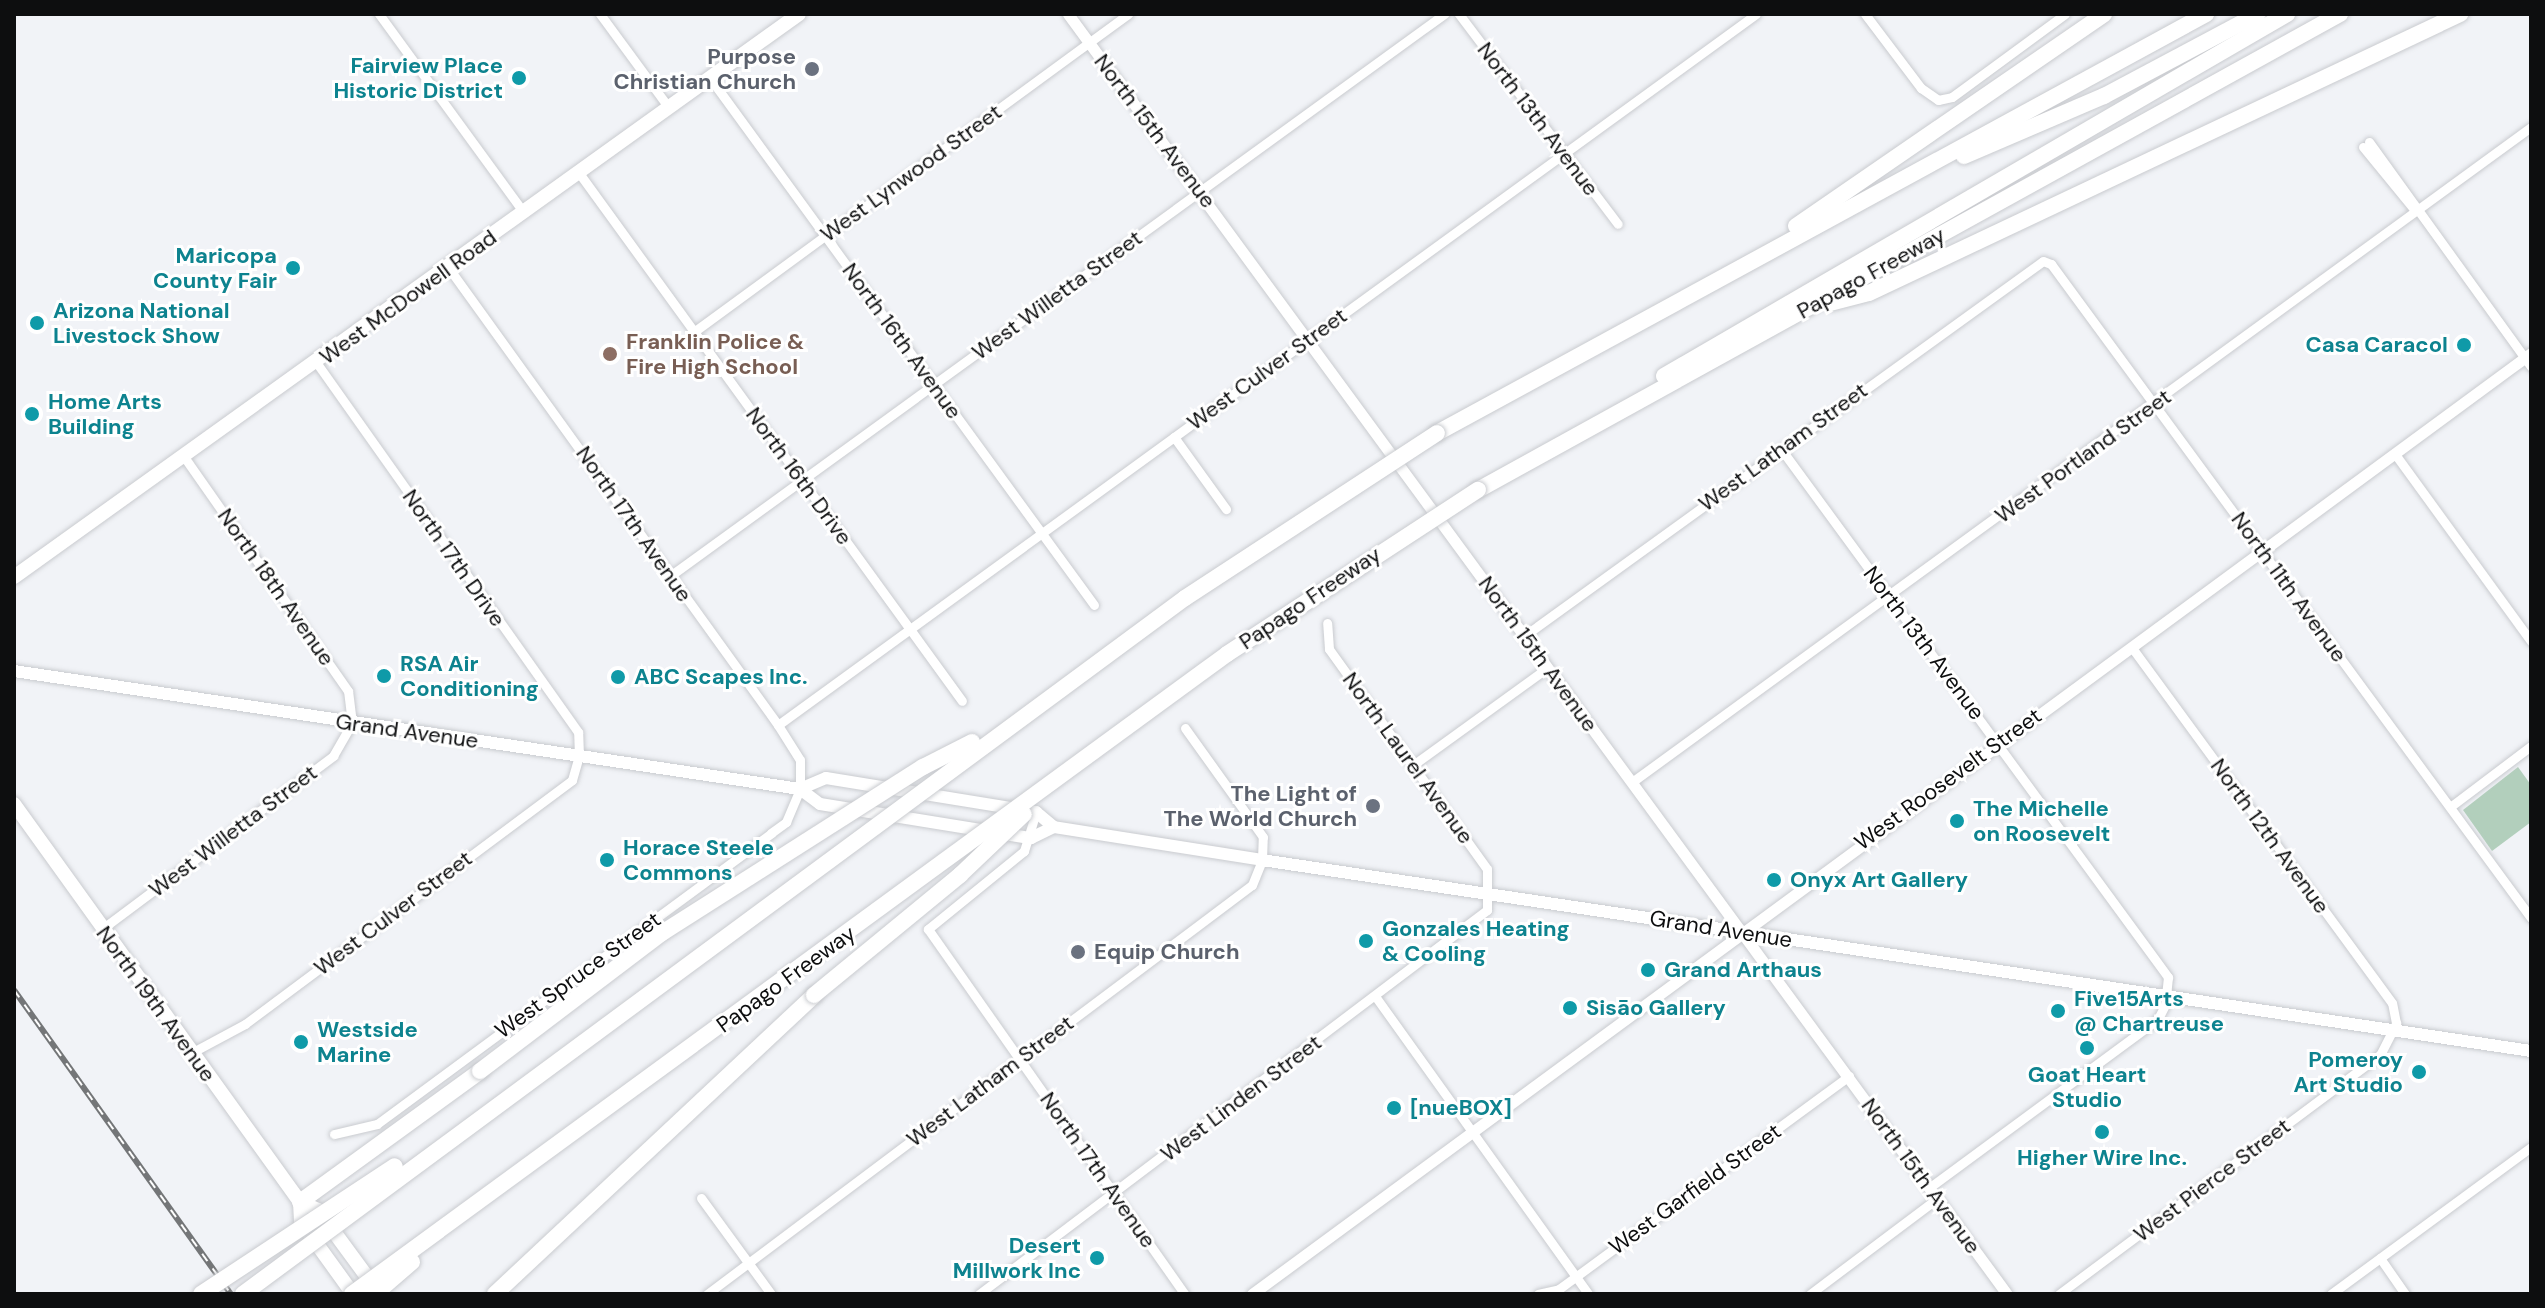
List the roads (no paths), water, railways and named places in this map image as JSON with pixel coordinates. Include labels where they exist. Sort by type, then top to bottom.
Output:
[{"type":"highway","points":[[1725,274],[2104,14]]},
{"type":"highway","points":[[243,1294],[507,1094],[1241,557],[1437,433],[2206,14]]},
{"type":"highway","points":[[1889,186],[2063,115],[2258,14]]},
{"type":"highway","points":[[1573,436],[1719,340],[2287,14]]},
{"type":"highway","name":"Papago Freeway","points":[[353,1294],[1284,614],[1478,490],[1573,436],[2340,14]]},
{"type":"highway","points":[[2410,37],[2447,14]]},
{"type":"highway","points":[[1802,311],[1869,293],[2460,14]]},
{"type":"highway","points":[[300,1202],[662,933],[923,767],[1016,719]]},
{"type":"highway","points":[[495,1294],[830,980],[960,875],[1075,767]]},
{"type":"highway","points":[[201,1294],[507,1094]]},
{"type":"highway","points":[[377,1294],[502,1187]]},
{"type":"main road","name":"West McDowell Road","points":[[14,577],[317,364],[799,14]]},
{"type":"main road","name":"Grand Avenue","points":[[14,671],[800,789],[820,804],[1031,838]]},
{"type":"main road","name":"Grand Avenue","points":[[800,789],[826,778],[1036,812]]},
{"type":"main road","name":"North 19th Avenue","points":[[14,804],[300,1202],[318,1210],[377,1294]]},
{"type":"main road","points":[[1031,838],[1054,827],[1036,812]]},
{"type":"main road","name":"Grand Avenue","points":[[1054,827],[2531,1051]]},
{"type":"main road","name":"North 19th Avenue","points":[[300,1202],[301,1222],[353,1294]]},
{"type":"street","points":[[379,14],[524,213]]},
{"type":"street","points":[[600,14],[669,108]]},
{"type":"street","name":"North 15th Avenue","points":[[1068,14],[2007,1294]]},
{"type":"street","name":"West Lynwood Street","points":[[695,331],[1128,14]]},
{"type":"street","name":"West Willetta Street","points":[[670,576],[1444,14]]},
{"type":"street","name":"North 13th Avenue","points":[[1459,14],[1618,224]]},
{"type":"street","name":"West Culver Street","points":[[778,725],[1756,14]]},
{"type":"street","points":[[1865,14],[1932,98],[1952,97],[2065,14]]},
{"type":"street","name":"North 16th Avenue","points":[[710,78],[1094,605]]},
{"type":"street","name":"West Portland Street","points":[[1632,782],[2531,127]]},
{"type":"street","points":[[2366,144],[2529,359]]},
{"type":"street","name":"North 16th Drive","points":[[579,173],[962,701]]},
{"type":"street","name":"North 11th Avenue","points":[[2043,261],[2051,264],[2531,918]]},
{"type":"street","name":"West Latham Street","points":[[1524,636],[2043,261]]},
{"type":"street","name":"North 17th Avenue","points":[[448,267],[778,725],[800,760],[800,789]]},
{"type":"street","name":"West Roosevelt Street","points":[[1252,1294],[1999,742],[2529,359]]},
{"type":"street","name":"North 17th Drive","points":[[317,364],[578,732],[579,756]]},
{"type":"street","points":[[1174,437],[1226,509]]},
{"type":"street","name":"North 13th Avenue","points":[[1781,449],[2167,972],[2168,997]]},
{"type":"street","points":[[2395,454],[2531,641]]},
{"type":"street","name":"North 18th Avenue","points":[[185,458],[348,691],[352,723]]},
{"type":"street","name":"North Laurel Avenue","points":[[1327,623],[1329,649],[1487,869],[1488,894]]},
{"type":"street","name":"North 12th Avenue","points":[[2131,647],[2392,1003],[2395,1030]]},
{"type":"street","points":[[1413,765],[1547,668]]},
{"type":"street","name":"West Willetta Street","points":[[102,929],[333,756],[352,723]]},
{"type":"street","points":[[1185,728],[1263,837],[1262,860]]},
{"type":"street","points":[[2450,807],[2531,746]]},
{"type":"street","name":"West Culver Street","points":[[191,1053],[253,1018],[572,780],[579,756]]},
{"type":"street","name":"West Spruce Street","points":[[334,1134],[377,1124],[786,822],[800,789]]},
{"type":"street","points":[[1031,838],[1036,812]]},
{"type":"street","name":"North 17th Avenue","points":[[1031,838],[1024,851],[928,929],[1185,1294]]},
{"type":"street","name":"West Latham Street","points":[[707,1294],[1252,885],[1262,860]]},
{"type":"street","name":"West Linden Street","points":[[979,1294],[1483,916],[1488,894]]},
{"type":"street","points":[[1375,996],[1588,1294]]},
{"type":"street","points":[[1930,1187],[2158,1019],[2168,997]]},
{"type":"street","name":"West Pierce Street","points":[[2059,1294],[2380,1055],[2395,1030]]},
{"type":"street","name":"West Garfield Street","points":[[1538,1294],[1576,1277],[1849,1076]]},
{"type":"street","points":[[2331,1294],[2531,1147]]},
{"type":"street","points":[[701,1198],[771,1294]]},
{"type":"street","points":[[1810,1294],[1938,1198]]},
{"type":"street","points":[[2380,1258],[2405,1294]]},
{"type":"railway","points":[[14,990],[231,1294]]},
{"type":"place","name":"Purpose Christian Church","points":[[812,69]]},
{"type":"place","name":"Fairview Place Historic District","points":[[519,78]]},
{"type":"place","name":"Maricopa County Fair","points":[[293,268]]},
{"type":"place","name":"Arizona National Livestock Show","points":[[37,323]]},
{"type":"place","name":"Casa Caracol","points":[[2464,345]]},
{"type":"place","name":"Franklin Police & Fire High School","points":[[610,354]]},
{"type":"place","name":"Home Arts Building","points":[[32,414]]},
{"type":"place","name":"RSA Air Conditioning","points":[[384,676]]},
{"type":"place","name":"ABC Scapes Inc.","points":[[618,677]]},
{"type":"place","name":"The Light of The World Church","points":[[1373,806]]},
{"type":"place","name":"The Michelle on Roosevelt","points":[[1957,821]]},
{"type":"place","name":"Horace Steele Commons","points":[[607,860]]},
{"type":"place","name":"Onyx Art Gallery","points":[[1774,880]]},
{"type":"place","name":"Gonzales Heating & Cooling","points":[[1366,941]]},
{"type":"place","name":"Equip Church","points":[[1078,952]]},
{"type":"place","name":"Grand Arthaus","points":[[1648,970]]},
{"type":"place","name":"Sisāo Gallery","points":[[1570,1008]]},
{"type":"place","name":"Five15Arts @ Chartreuse","points":[[2058,1011]]},
{"type":"place","name":"Westside Marine","points":[[301,1042]]},
{"type":"place","name":"Goat Heart Studio","points":[[2087,1048]]},
{"type":"place","name":"Pomeroy Art Studio","points":[[2419,1072]]},
{"type":"place","name":"[nueBOX]","points":[[1394,1108]]},
{"type":"place","name":"Higher Wire Inc.","points":[[2102,1132]]},
{"type":"place","name":"Desert Millwork Inc","points":[[1097,1258]]}]
